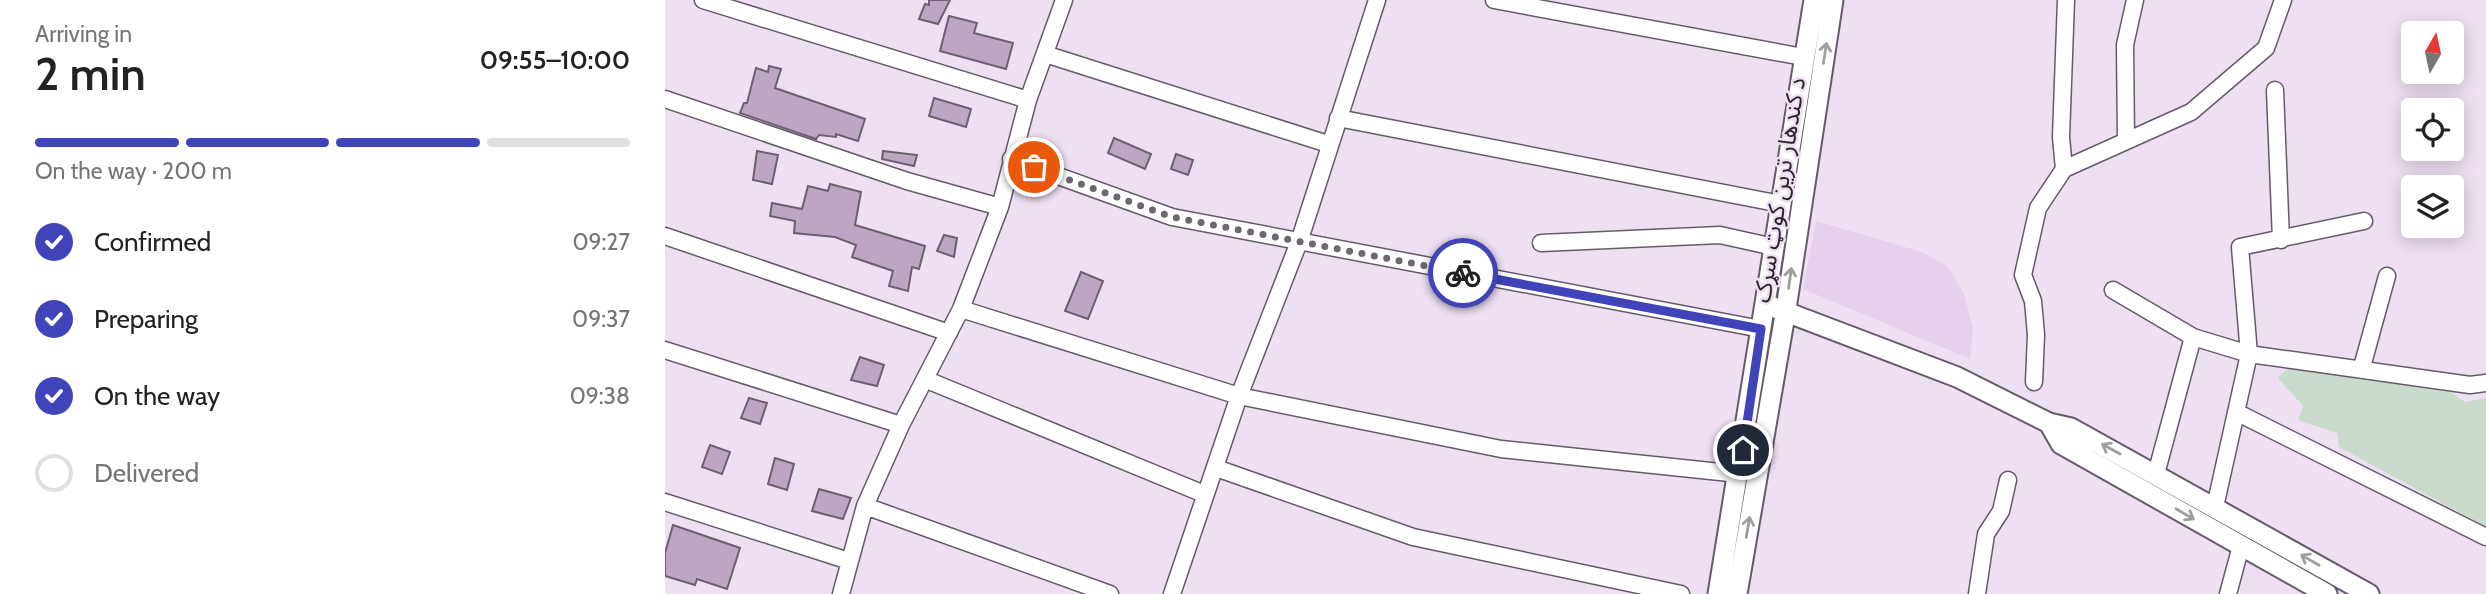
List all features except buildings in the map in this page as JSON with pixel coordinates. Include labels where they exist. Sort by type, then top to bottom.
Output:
[{"type":"main road","name":"د کندهار ترين کوټ سړک","points":[[1733,581],[1739,474],[1814,0]]},
{"type":"main road","name":"د کندهار ترين کوټ سړک","points":[[1718,594],[1733,581],[1786,309],[1833,0]]},
{"type":"main road","points":[[1765,304],[1786,309],[1957,377],[2049,423],[2071,428],[2369,594]]},
{"type":"main road","points":[[2049,423],[2061,444],[2241,546],[2309,589],[2327,594]]},
{"type":"street","points":[[703,0],[1028,100]]},
{"type":"street","points":[[841,594],[865,506],[901,425],[927,380],[961,309],[1000,207],[1028,100],[1064,0]]},
{"type":"street","points":[[1172,594],[1239,396],[1299,242],[1328,144],[1377,0]]},
{"type":"street","points":[[1494,0],[1803,57]]},
{"type":"street","points":[[2064,169],[2061,137],[2066,0]]},
{"type":"street","points":[[2126,141],[2125,45],[2135,0]]},
{"type":"street","points":[[2034,382],[2036,335],[2033,301],[2023,275],[2038,208],[2064,169],[2192,112],[2266,48],[2283,0]]},
{"type":"street","points":[[1045,54],[1328,144]]},
{"type":"street","points":[[2275,90],[2281,240]]},
{"type":"street","points":[[665,99],[907,181],[1000,207]]},
{"type":"street","points":[[1338,118],[1781,204]]},
{"type":"street","points":[[1011,159],[1172,217],[1761,329]]},
{"type":"street","points":[[2215,507],[2249,354],[2240,247],[2364,220]]},
{"type":"street","points":[[1541,243],[1720,234],[1774,247]]},
{"type":"street","points":[[665,236],[949,333]]},
{"type":"street","points":[[2362,367],[2387,276]]},
{"type":"street","points":[[2113,290],[2193,337],[2249,354],[2362,367],[2470,385],[2486,383]]},
{"type":"street","points":[[961,309],[1239,396],[1501,449],[1739,474]]},
{"type":"street","points":[[2156,474],[2193,337]]},
{"type":"street","points":[[665,350],[901,425]]},
{"type":"street","points":[[927,380],[1204,494]]},
{"type":"street","points":[[2236,412],[2486,537]]},
{"type":"street","points":[[1216,468],[1413,537],[1681,594]]},
{"type":"street","points":[[1977,594],[1986,534],[2001,511],[2008,480]]},
{"type":"street","points":[[665,502],[849,561]]},
{"type":"street","points":[[865,506],[1110,594]]},
{"type":"street","points":[[2228,594],[2241,546]]},
{"type":"shaded area","points":[[1816,221],[1922,252],[1947,266],[1964,294],[1973,329],[1970,359],[1803,289]]},
{"type":"green space","points":[[2290,366],[2445,388],[2465,402],[2486,398],[2486,527],[2339,447],[2337,433],[2298,420],[2303,406],[2278,378]]},
{"type":"way so far","points":[[1034,167],[1172,217],[1463,273]]},
{"type":"route","points":[[1463,273],[1761,329],[1743,450]]}]
